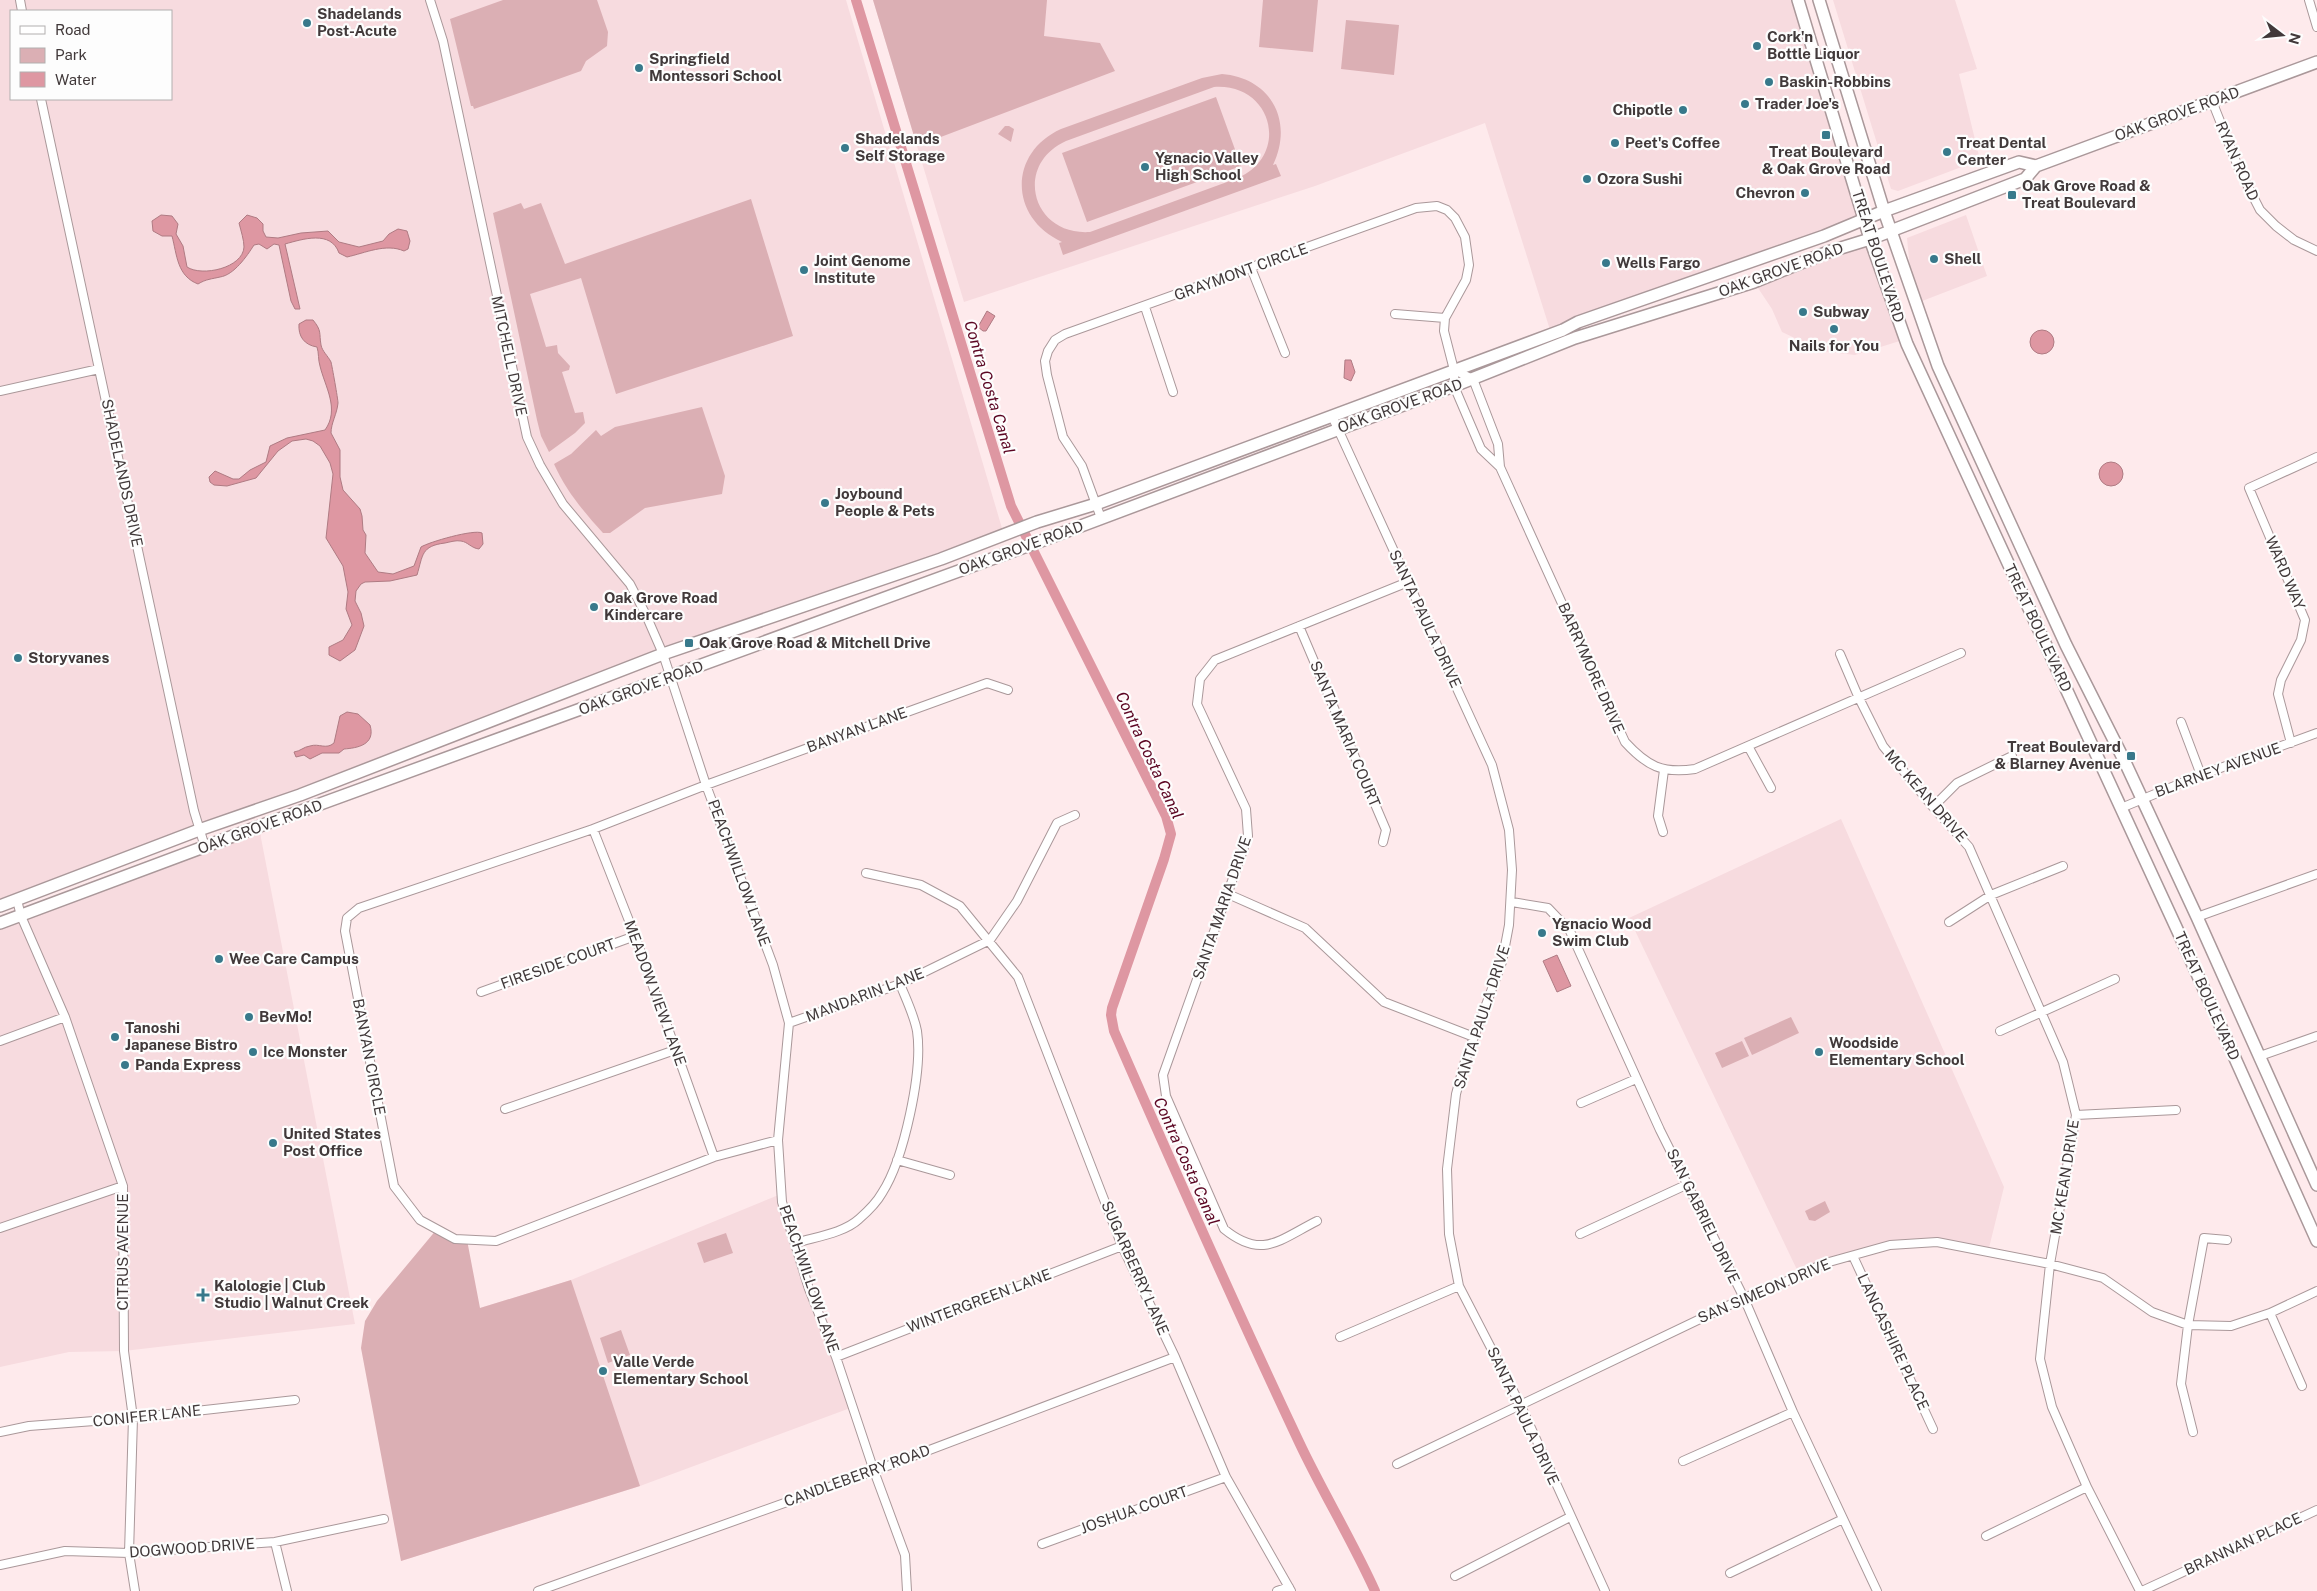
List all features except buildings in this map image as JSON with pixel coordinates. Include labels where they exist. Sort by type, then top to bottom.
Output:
[{"type":"main road","name":"TREAT BOULEVARD","points":[[1798,0],[1870,239],[1908,344],[2317,1241]]},
{"type":"main road","name":"TREAT BOULEVARD","points":[[1819,0],[1884,211],[1938,366],[2066,645],[2124,760],[2140,799],[2197,917],[2317,1185]]},
{"type":"main road","name":"OAK GROVE ROAD","points":[[0,923],[1012,550],[1041,541],[1473,379],[1574,338],[1754,282],[1828,252],[1870,239],[2025,179],[2036,166],[2317,62]]},
{"type":"main road","name":"OAK GROVE ROAD","points":[[0,906],[199,830],[300,795],[663,654],[998,538],[1031,524],[1096,504],[1563,330],[1578,322],[1824,236],[1884,211],[2019,162],[2036,166]]},
{"type":"main road","points":[[950,573],[957,560],[995,546],[999,541],[998,538]]},
{"type":"street","name":"MITCHELL DRIVE","points":[[430,0],[443,41],[527,437],[540,465],[563,504],[630,584],[663,654],[671,677]]},
{"type":"street","points":[[2309,0],[2317,27]]},
{"type":"street","name":"SHADELANDS DRIVE","points":[[41,100],[199,830],[205,847]]},
{"type":"street","name":"RYAN ROAD","points":[[2212,101],[2238,169],[2260,210],[2294,240],[2317,251]]},
{"type":"street","name":"GRAYMONT CIRCLE","points":[[1101,518],[1082,466],[1063,437],[1047,375],[1045,361],[1048,351],[1055,340],[1065,334],[1416,208],[1437,206],[1447,210],[1455,218],[1465,237],[1469,265],[1466,280],[1445,318]]},
{"type":"street","points":[[1251,268],[1285,353]]},
{"type":"street","points":[[1145,306],[1173,392]]},
{"type":"street","points":[[1395,314],[1445,318],[1444,331],[1454,370],[1473,379]]},
{"type":"street","points":[[0,391],[99,369]]},
{"type":"street","name":"BARRYMORE DRIVE","points":[[1454,370],[1454,386],[1481,449],[1500,467]]},
{"type":"street","name":"BARRYMORE DRIVE","points":[[1473,379],[1498,444],[1500,467],[1625,742],[1641,760],[1664,770],[1678,772],[1695,769],[1858,696],[1962,653]]},
{"type":"street","name":"SANTA PAULA DRIVE","points":[[1332,416],[1492,766],[1509,830],[1512,902],[1502,962],[1474,1037],[1456,1094],[1447,1169],[1449,1234],[1459,1286],[1522,1406],[1570,1517],[1605,1591]]},
{"type":"street","name":"WARD WAY","points":[[2291,743],[2278,694],[2281,680],[2302,640],[2305,620],[2250,488],[2317,457]]},
{"type":"street","name":"SANTA MARIA DRIVE","points":[[1317,1221],[1273,1243],[1258,1247],[1237,1240],[1224,1229],[1166,1096],[1163,1076],[1248,836],[1246,809],[1197,704],[1200,679],[1214,660],[1408,582]]},
{"type":"street","name":"SANTA MARIA COURT","points":[[1299,626],[1386,830],[1383,842]]},
{"type":"street","name":"MC KEAN DRIVE","points":[[1840,654],[1883,746],[1933,808],[1969,846],[2063,1062],[2076,1115],[2050,1264],[2040,1359],[2052,1407],[2086,1487],[2141,1591]]},
{"type":"street","name":"PEACHWILLOW LANE","points":[[671,677],[706,784],[773,965],[789,1024],[778,1140],[782,1202],[809,1289],[836,1357],[874,1471],[905,1555],[907,1591]]},
{"type":"street","name":"BANYAN LANE","points":[[706,784],[986,683],[1008,690]]},
{"type":"street","points":[[2181,722],[2201,775]]},
{"type":"street","name":"BLARNEY AVENUE","points":[[2121,808],[2201,775],[2317,733]]},
{"type":"street","points":[[1748,746],[1771,788]]},
{"type":"street","points":[[1933,808],[1957,783],[2012,756]]},
{"type":"street","points":[[1663,832],[1658,816],[1664,770]]},
{"type":"street","name":"BANYAN CIRCLE","points":[[706,784],[593,829],[359,908],[347,918],[345,931],[394,1186],[420,1220],[455,1239],[496,1241],[714,1157],[778,1140]]},
{"type":"street","name":"MANDARIN LANE","points":[[789,1024],[900,984],[990,940],[1017,902],[1057,823],[1075,815]]},
{"type":"street","name":"MEADOW VIEW LANE","points":[[593,829],[635,936],[714,1157]]},
{"type":"street","points":[[1950,922],[1991,895],[2063,866]]},
{"type":"street","name":"SUGARBERRY LANE","points":[[866,873],[921,885],[960,906],[990,940],[1018,977],[1122,1246],[1175,1357],[1226,1477],[1290,1589]]},
{"type":"street","points":[[2197,917],[2317,874]]},
{"type":"street","points":[[1228,894],[1305,928],[1384,1002],[1474,1037]]},
{"type":"street","name":"CITRUS AVENUE","points":[[17,900],[65,1017],[123,1186],[124,1351],[133,1418],[129,1553],[135,1591]]},
{"type":"street","name":"SAN GABRIEL DRIVE","points":[[1512,902],[1548,908],[1570,931],[1636,1079],[1744,1298],[1793,1412],[1877,1591]]},
{"type":"street","name":"FIRESIDE COURT","points":[[481,992],[635,936]]},
{"type":"street","points":[[2000,1031],[2115,979]]},
{"type":"street","points":[[796,1243],[845,1228],[858,1220],[882,1194],[897,1160],[916,1089],[919,1059],[917,1030],[900,984]]},
{"type":"street","points":[[0,1041],[65,1017]]},
{"type":"street","points":[[2260,1056],[2317,1036]]},
{"type":"street","points":[[505,1108],[675,1050]]},
{"type":"street","points":[[1582,1103],[1636,1079]]},
{"type":"street","points":[[2076,1115],[2176,1110]]},
{"type":"street","points":[[897,1160],[950,1175]]},
{"type":"street","points":[[1580,1234],[1688,1184]]},
{"type":"street","points":[[0,1228],[123,1186]]},
{"type":"street","points":[[2193,1432],[2181,1384],[2188,1325],[2204,1238],[2227,1240]]},
{"type":"street","name":"SAN SIMEON DRIVE","points":[[1397,1464],[1522,1406],[1744,1298],[1800,1276],[1822,1264],[1890,1244],[1937,1242],[2050,1264],[2103,1278],[2152,1312],[2188,1325],[2231,1326],[2270,1313],[2317,1291]]},
{"type":"street","name":"WINTERGREEN LANE","points":[[836,1357],[1122,1246]]},
{"type":"street","name":"LANCASHIRE PLACE","points":[[1853,1256],[1933,1429]]},
{"type":"street","points":[[1340,1337],[1459,1286]]},
{"type":"street","points":[[2270,1313],[2302,1386]]},
{"type":"street","name":"CANDLEBERRY ROAD","points":[[538,1591],[874,1471],[1175,1357]]},
{"type":"street","name":"CONIFER LANE","points":[[0,1432],[29,1426],[133,1418],[294,1400]]},
{"type":"street","points":[[1683,1461],[1793,1412]]},
{"type":"street","name":"JOSHUA COURT","points":[[1042,1544],[1226,1477]]},
{"type":"street","points":[[1986,1536],[2086,1487]]},
{"type":"street","name":"BRANNAN PLACE","points":[[2141,1591],[2317,1510]]},
{"type":"street","points":[[1455,1576],[1570,1517]]},
{"type":"street","name":"DOGWOOD DRIVE","points":[[0,1565],[65,1551],[129,1553],[275,1542],[384,1518]]},
{"type":"street","points":[[1730,1573],[1842,1519]]},
{"type":"street","points":[[275,1542],[286,1591]]},
{"type":"street","points":[[1278,1591],[1290,1589]]},
{"type":"shaded area","points":[[0,0],[846,0],[1004,535],[663,654],[0,906]]},
{"type":"shaded area","name":"Ygnacio Valley High School","points":[[873,0],[1798,0],[1865,220],[1551,333],[1485,123],[1315,186],[964,302]]},
{"type":"shaded area","points":[[1833,0],[1955,0],[1977,69],[1959,74],[1980,160],[1898,191],[1891,189]]},
{"type":"shaded area","points":[[1966,215],[1987,276],[1917,303],[1912,289],[1907,238]]},
{"type":"shaded area","points":[[1870,239],[1906,339],[1855,355],[1822,351],[1782,332],[1772,309],[1754,282]]},
{"type":"shaded area","name":"Woodside Elementary School","points":[[1841,819],[2004,1187],[1988,1252],[1937,1242],[1890,1245],[1853,1256],[1800,1276],[1629,918]]},
{"type":"shaded area","points":[[260,826],[355,1324],[124,1351],[69,1352],[0,1367],[0,923]]},
{"type":"shaded area","name":"Valle Verde Elementary School","points":[[781,1194],[782,1202],[853,1407],[640,1486],[401,1561],[480,1308],[571,1280]]},
{"type":"green space","points":[[503,0],[597,0],[608,32],[607,46],[586,61],[581,71],[474,109],[471,106],[450,19]]},
{"type":"green space","points":[[873,0],[1047,0],[1044,36],[1100,43],[1115,71],[917,146]]},
{"type":"green space","points":[[1263,0],[1318,0],[1313,52],[1259,47]]},
{"type":"green space","points":[[1346,20],[1399,25],[1394,75],[1341,69]]},
{"type":"green space","points":[[1222,74],[1239,77],[1254,84],[1274,104],[1279,118],[1281,133],[1279,149],[1273,165],[1276,164],[1281,176],[1063,255],[1059,243],[1062,242],[1045,231],[1032,218],[1024,202],[1022,186],[1024,169],[1031,153],[1044,140],[1061,129],[1202,78]],"holes":[[[1214,87],[1234,89],[1250,96],[1261,108],[1268,122],[1269,138],[1265,153],[1255,167],[1238,178],[1090,232],[1070,230],[1054,223],[1043,211],[1036,197],[1035,181],[1039,166],[1049,152],[1066,141]]]},
{"type":"green space","points":[[1216,97],[1241,166],[1087,222],[1062,153]]},
{"type":"green space","points":[[1005,126],[1014,129],[1011,142],[998,134]]},
{"type":"green space","points":[[751,199],[793,336],[616,394],[581,278],[530,294],[546,347],[557,345],[558,353],[570,366],[569,370],[562,372],[575,413],[583,412],[585,423],[575,433],[549,452],[541,436],[537,420],[493,213],[521,203],[524,209],[541,203],[565,264]]},
{"type":"green space","points":[[702,407],[725,476],[722,494],[645,508],[610,533],[603,533],[582,509],[554,464],[571,454],[596,430],[601,436],[615,427]]},
{"type":"green space","points":[[1791,1017],[1799,1033],[1752,1055],[1744,1038]]},
{"type":"green space","points":[[1742,1041],[1749,1056],[1722,1068],[1715,1053]]},
{"type":"green space","points":[[1825,1201],[1830,1212],[1815,1221],[1809,1220],[1805,1211]]},
{"type":"green space","points":[[437,1229],[467,1240],[480,1308],[571,1280],[640,1486],[401,1561],[361,1348],[365,1321],[377,1301]]},
{"type":"green space","points":[[726,1233],[733,1253],[704,1263],[697,1243]]},
{"type":"green space","points":[[621,1330],[630,1355],[608,1363],[600,1338]]},
{"type":"water","points":[[161,215],[172,216],[178,224],[176,234],[183,246],[187,267],[202,271],[221,269],[237,260],[242,254],[244,244],[239,223],[247,215],[257,218],[263,224],[263,231],[266,237],[278,238],[301,233],[328,231],[339,242],[359,247],[383,241],[389,234],[398,229],[407,231],[410,241],[408,249],[404,251],[383,248],[347,257],[339,253],[330,241],[323,239],[300,240],[285,244],[300,309],[295,309],[291,301],[279,245],[274,244],[267,249],[259,244],[254,245],[240,264],[230,273],[198,284],[186,276],[182,270],[172,236],[162,236],[153,231],[152,221]]},
{"type":"water","points":[[987,311],[995,316],[986,331],[983,331],[978,327]]},
{"type":"water","points":[[306,320],[313,320],[318,327],[322,347],[331,362],[338,403],[331,433],[340,450],[340,477],[343,490],[360,509],[363,530],[366,535],[365,553],[378,572],[393,574],[414,566],[421,547],[442,539],[461,534],[482,533],[483,544],[479,549],[459,541],[437,544],[431,546],[424,553],[417,575],[390,581],[365,582],[361,584],[356,591],[355,601],[361,613],[364,626],[355,650],[340,661],[329,655],[329,647],[343,640],[352,625],[346,609],[348,592],[343,566],[326,538],[333,474],[330,463],[320,446],[306,439],[292,441],[278,451],[256,478],[227,486],[214,485],[210,482],[209,477],[215,471],[233,479],[239,479],[250,470],[266,462],[270,446],[287,438],[325,430],[331,414],[330,398],[319,364],[317,347],[305,342],[301,336],[299,324]]},
{"type":"water","points":[[2037,330],[2047,330],[2054,337],[2054,347],[2047,354],[2037,354],[2030,347],[2030,337]]},
{"type":"water","points":[[1345,360],[1351,360],[1355,372],[1351,381],[1344,378]]},
{"type":"water","points":[[2106,462],[2116,462],[2123,469],[2123,479],[2116,486],[2106,486],[2099,479],[2099,469]]},
{"type":"water","points":[[347,712],[358,714],[370,725],[371,732],[368,741],[354,748],[344,749],[339,753],[322,753],[310,759],[304,755],[296,757],[294,752],[306,747],[313,745],[328,746],[334,743],[340,716]]},
{"type":"water","points":[[1557,955],[1571,986],[1557,992],[1543,961]]},
{"type":"waterway","name":"Contra Costa Canal","points":[[856,0],[1011,506],[1166,816],[1171,834],[1112,1008],[1111,1015],[1114,1031],[1275,1391],[1308,1461],[1375,1591]]},
{"type":"place","name":"Shadelands Post-Acute","points":[[307,23]]},
{"type":"place","name":"Cork'n Bottle Liquor","points":[[1757,46]]},
{"type":"place","name":"Springfield Montessori School","points":[[639,68]]},
{"type":"place","name":"Baskin-Robbins","points":[[1769,82]]},
{"type":"place","name":"Trader Joe's","points":[[1745,104]]},
{"type":"place","name":"Chipotle","points":[[1683,110]]},
{"type":"place","name":"Treat Boulevard & Oak Grove Road","points":[[1826,135]]},
{"type":"place","name":"Peet's Coffee","points":[[1615,143]]},
{"type":"place","name":"Shadelands Self Storage","points":[[845,148]]},
{"type":"place","name":"Treat Dental Center","points":[[1947,152]]},
{"type":"place","name":"Ygnacio Valley High School","points":[[1145,167]]},
{"type":"place","name":"Ozora Sushi","points":[[1587,179]]},
{"type":"place","name":"Chevron","points":[[1805,193]]},
{"type":"place","name":"Oak Grove Road & Treat Boulevard","points":[[2012,195]]},
{"type":"place","name":"Shell","points":[[1934,259]]},
{"type":"place","name":"Wells Fargo","points":[[1606,263]]},
{"type":"place","name":"Joint Genome Institute","points":[[804,270]]},
{"type":"place","name":"Subway","points":[[1803,312]]},
{"type":"place","name":"Nails for You","points":[[1834,329]]},
{"type":"place","name":"Joybound People & Pets","points":[[825,503]]},
{"type":"place","name":"Oak Grove Road Kindercare","points":[[594,607]]},
{"type":"place","name":"Oak Grove Road & Mitchell Drive","points":[[689,643]]},
{"type":"place","name":"Storyvanes","points":[[18,658]]},
{"type":"place","name":"Treat Boulevard & Blarney Avenue","points":[[2131,756]]},
{"type":"place","name":"Ygnacio Wood Swim Club","points":[[1542,933]]},
{"type":"place","name":"Wee Care Campus","points":[[219,959]]},
{"type":"place","name":"BevMo!","points":[[249,1017]]},
{"type":"place","name":"Tanoshi Japanese Bistro","points":[[115,1037]]},
{"type":"place","name":"Ice Monster","points":[[253,1052]]},
{"type":"place","name":"Woodside Elementary School","points":[[1819,1052]]},
{"type":"place","name":"Panda Express","points":[[125,1065]]},
{"type":"place","name":"United States Post Office","points":[[273,1143]]},
{"type":"place","name":"Kalologie | Club Studio | Walnut Creek","points":[[203,1295]]},
{"type":"place","name":"Valle Verde Elementary School","points":[[603,1371]]}]
